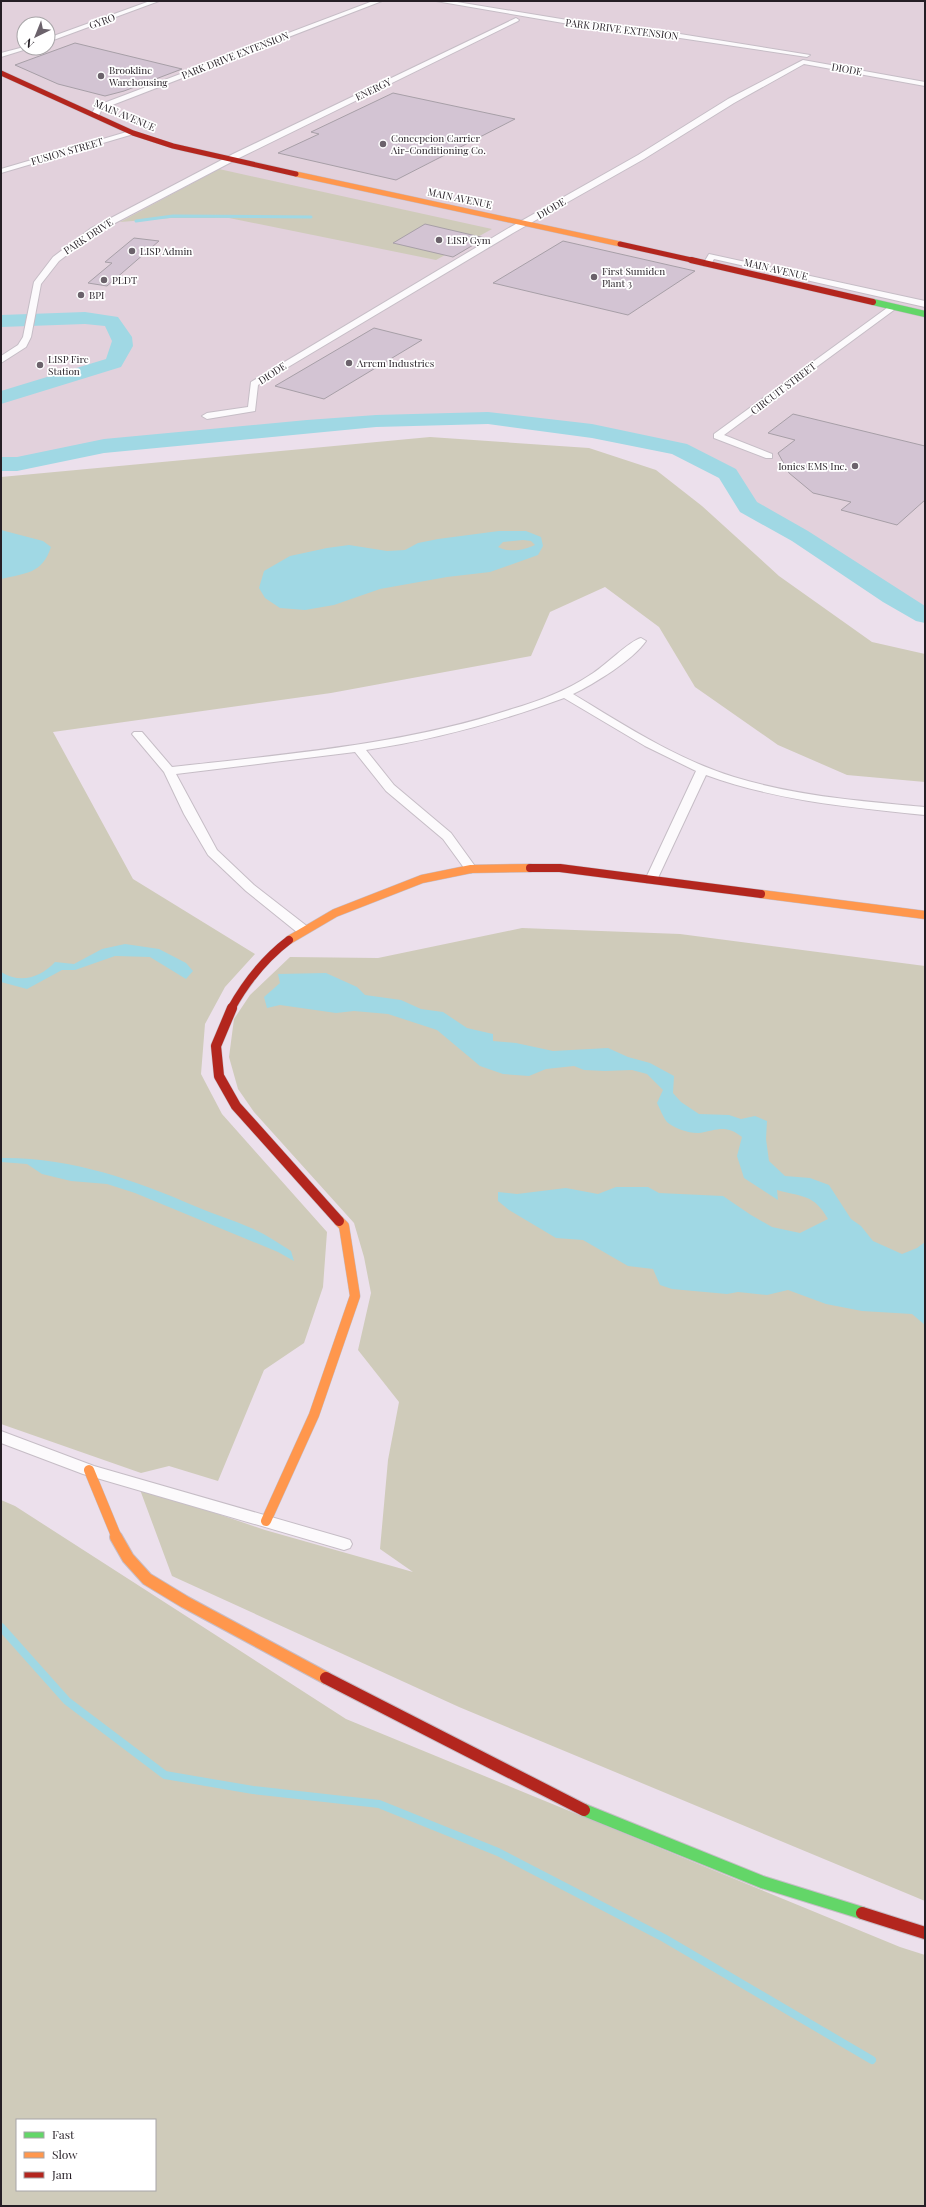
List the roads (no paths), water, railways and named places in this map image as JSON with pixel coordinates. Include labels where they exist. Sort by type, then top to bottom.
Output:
[{"type":"street","name":"GYRO","points":[[56,37],[156,1]]},
{"type":"street","name":"PARK DRIVE EXTENSION","points":[[95,114],[99,108],[379,1]]},
{"type":"street","name":"PARK DRIVE EXTENSION","points":[[439,1],[604,28],[686,36],[807,55]]},
{"type":"street","name":"ENERGY","points":[[230,160],[516,20]]},
{"type":"street","points":[[1,55],[16,51]]},
{"type":"street","name":"DIODE","points":[[207,416],[252,409],[254,384],[304,352],[641,157],[731,101],[803,62],[925,84]]},
{"type":"street","name":"MAIN AVENUE","points":[[1,73],[95,114],[133,133],[173,146],[230,160],[525,223],[925,314]]},
{"type":"street","name":"FUSION STREET","points":[[1,171],[133,133]]},
{"type":"street","name":"PARK DRIVE","points":[[1,360],[22,347],[27,337],[31,306],[37,284],[56,258],[93,231],[130,210],[230,160]]},
{"type":"street","points":[[707,264],[712,256],[925,304]]},
{"type":"street","name":"CIRCUIT STREET","points":[[769,456],[717,436],[894,307]]},
{"type":"street","points":[[169,771],[358,748],[470,726],[565,694],[612,666],[642,641]]},
{"type":"street","points":[[565,694],[623,730],[703,770],[755,786],[822,800],[925,811]]},
{"type":"street","points":[[138,734],[169,771],[190,814],[212,852],[250,888],[303,930]]},
{"type":"street","points":[[358,748],[390,788],[447,836],[471,869]]},
{"type":"street","points":[[651,880],[703,770]]},
{"type":"street","points":[[266,1521],[314,1415],[355,1296],[344,1226],[236,1106],[219,1076],[216,1046],[225,1021],[245,984],[272,953],[303,930],[335,913],[377,895],[422,879],[471,869],[560,868],[925,915]]},
{"type":"street","points":[[1,1437],[89,1470],[344,1544]]},
{"type":"street","points":[[89,1470],[111,1528],[128,1558],[147,1579],[184,1602],[298,1664],[591,1813],[762,1882],[925,1933]]},
{"type":"water","points":[[1,530],[43,541],[51,547],[43,563],[32,571],[1,579]]},
{"type":"water","points":[[499,531],[526,531],[541,537],[543,546],[538,555],[490,572],[447,577],[380,589],[334,605],[305,610],[280,608],[265,598],[259,588],[264,571],[290,556],[349,545],[387,551],[405,550],[418,543]],"holes":[[[523,540],[531,541],[535,545],[522,549],[507,550],[498,547],[503,542]]]},
{"type":"water","points":[[125,944],[159,949],[186,963],[193,971],[186,979],[150,957],[115,956],[75,970],[62,970],[27,989],[1,982],[1,972],[15,978],[30,978],[43,972],[55,962],[74,964],[102,949]]},
{"type":"water","points":[[326,973],[357,987],[365,995],[401,1000],[421,1009],[443,1012],[467,1028],[493,1034],[493,1041],[516,1043],[553,1051],[608,1048],[628,1057],[650,1063],[674,1076],[673,1093],[681,1102],[699,1114],[729,1115],[741,1119],[755,1116],[767,1121],[766,1139],[769,1161],[785,1176],[810,1178],[829,1185],[851,1219],[861,1226],[873,1241],[902,1254],[917,1248],[925,1242],[925,1325],[912,1314],[862,1311],[826,1304],[788,1290],[767,1295],[738,1292],[727,1294],[672,1289],[660,1285],[653,1269],[628,1266],[583,1240],[556,1238],[509,1210],[498,1201],[498,1192],[517,1194],[566,1188],[598,1194],[616,1187],[648,1187],[659,1193],[723,1196],[772,1227],[800,1233],[828,1219],[818,1205],[807,1198],[777,1190],[778,1200],[744,1178],[737,1156],[742,1137],[736,1133],[731,1130],[721,1129],[691,1133],[667,1122],[657,1103],[663,1090],[647,1074],[632,1070],[584,1070],[574,1066],[546,1069],[529,1076],[503,1074],[480,1066],[437,1030],[388,1014],[354,1011],[336,1013],[280,1005],[267,1008],[264,997],[280,983],[278,974]]},
{"type":"water","points":[[1,1158],[52,1161],[126,1179],[256,1230],[291,1251],[294,1261],[278,1252],[135,1193],[107,1184],[71,1181],[42,1174],[27,1164],[1,1162]]},
{"type":"waterway","points":[[136,221],[173,216],[311,217]]},
{"type":"waterway","points":[[1,321],[85,318],[111,321],[119,332],[123,341],[121,351],[114,363],[1,398]]},
{"type":"waterway","points":[[1,464],[17,464],[104,446],[307,426],[376,421],[488,418],[592,431],[679,449],[728,474],[748,507],[800,536],[892,597],[925,616]]},
{"type":"waterway","points":[[1,1627],[67,1701],[165,1775],[253,1790],[379,1804],[498,1852],[664,1938],[872,2060]]},
{"type":"place","name":"Brookline Warehousing","points":[[101,76]]},
{"type":"place","name":"Concepcion Carrier Air-Conditioning Co.","points":[[383,144]]},
{"type":"place","name":"LISP Gym","points":[[439,240]]},
{"type":"place","name":"LISP Admin","points":[[132,251]]},
{"type":"place","name":"First Sumiden Plant 3","points":[[594,277]]},
{"type":"place","name":"PLDT","points":[[104,280]]},
{"type":"place","name":"BPI","points":[[81,295]]},
{"type":"place","name":"Arrem Industries","points":[[349,363]]},
{"type":"place","name":"LISP Fire Station","points":[[40,365]]},
{"type":"place","name":"Ionics EMS Inc.","points":[[855,466]]}]
